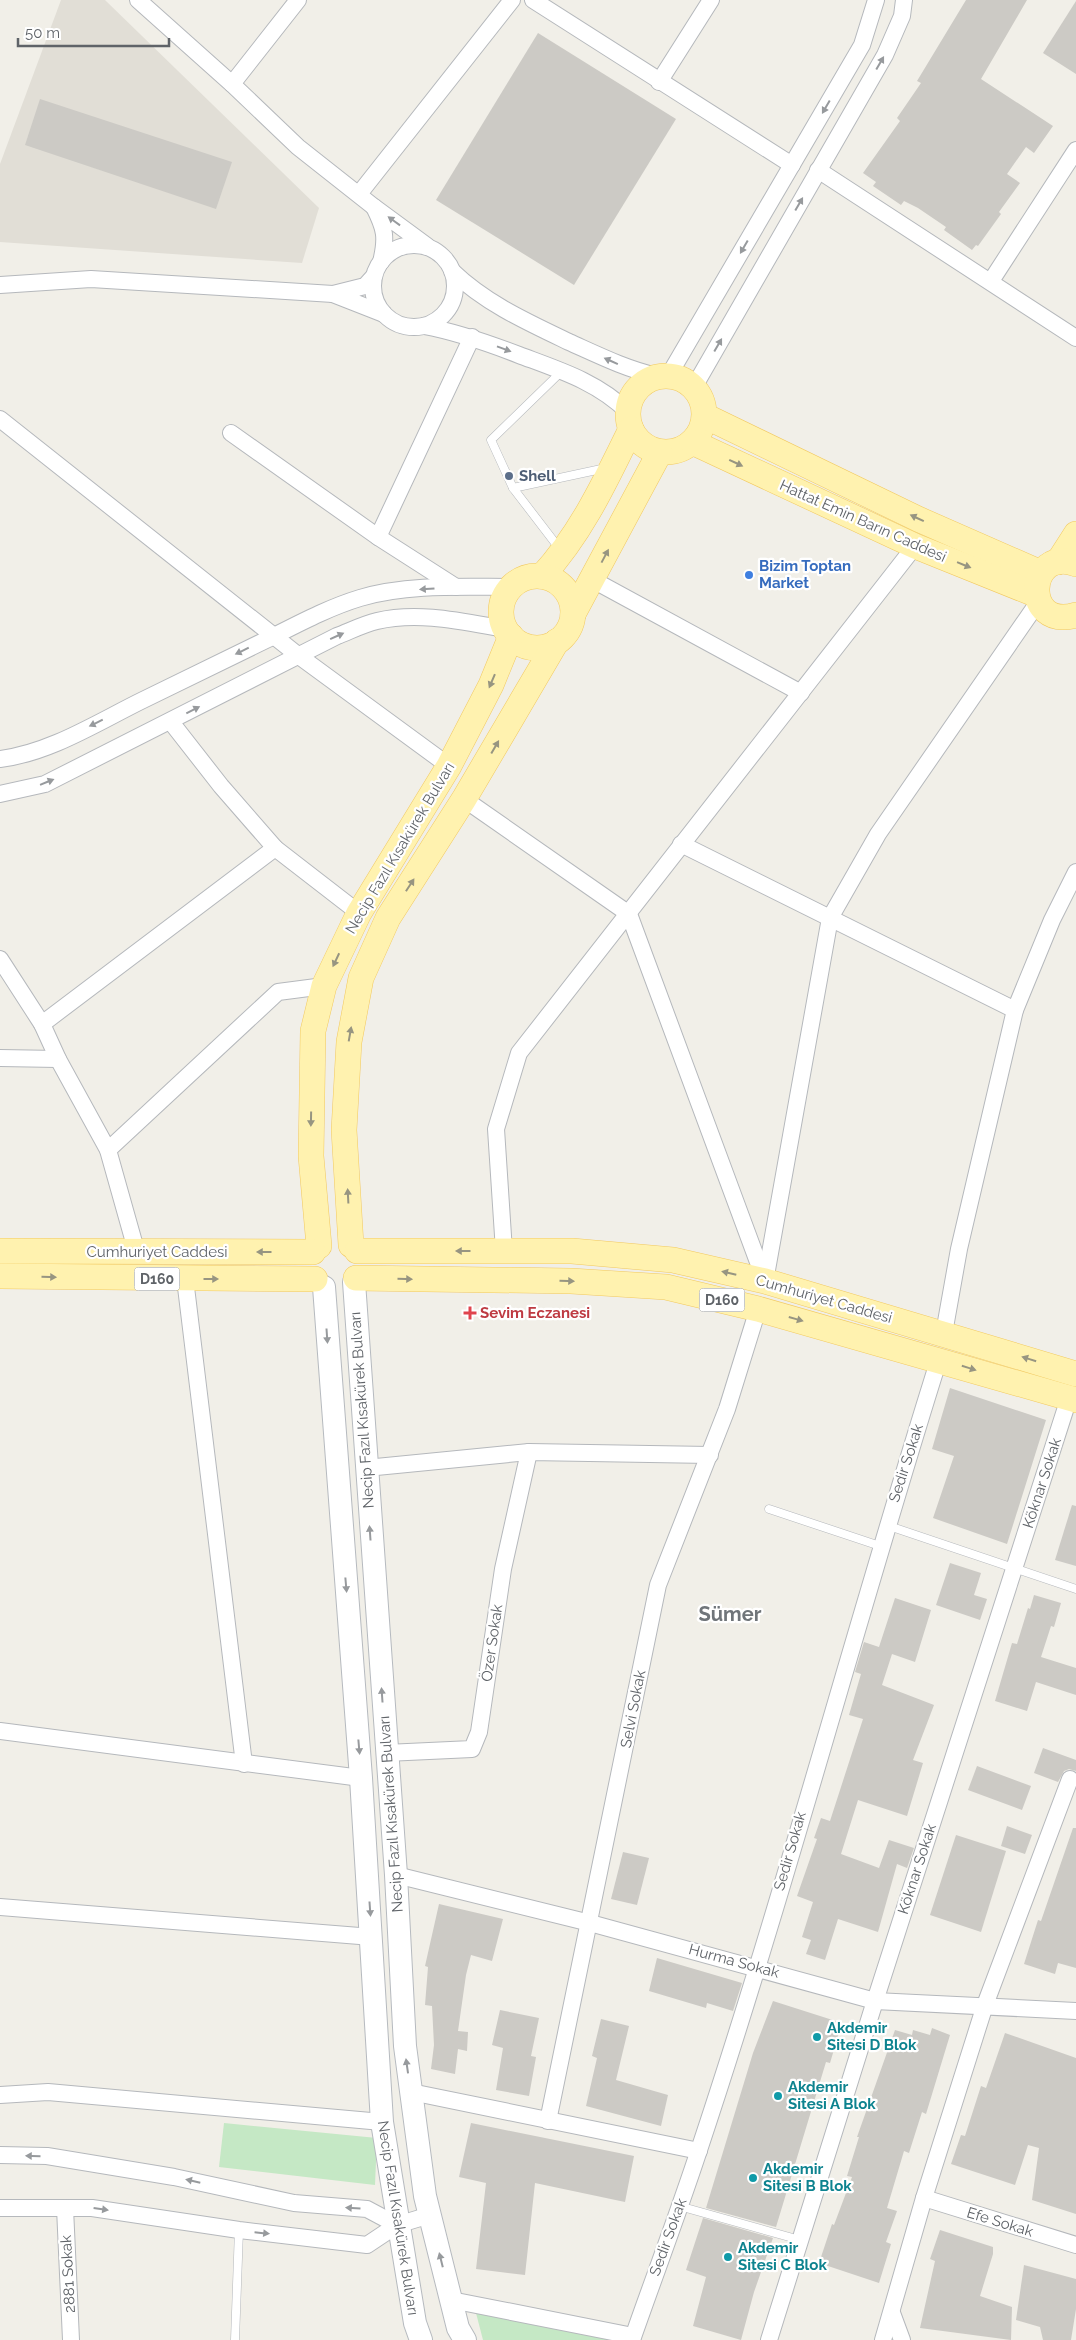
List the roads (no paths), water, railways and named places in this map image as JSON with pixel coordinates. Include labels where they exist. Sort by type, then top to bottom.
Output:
[{"type":"main road","points":[[542,576],[564,552],[613,466],[629,420],[636,389],[647,380],[663,376],[683,379],[694,387],[702,400],[705,416],[701,432],[692,442],[679,450],[660,452],[648,448],[638,440],[629,420]]},
{"type":"main road","name":"Hattat Emin Barın Caddesi","points":[[705,416],[918,519],[1050,579]]},
{"type":"main road","name":"Hattat Emin Barın Caddesi","points":[[692,442],[914,546],[1050,579]]},
{"type":"main road","points":[[573,614],[570,596],[563,587],[542,576],[523,578],[511,587],[502,600],[501,608],[508,632],[526,646],[534,648],[544,647],[557,641],[568,630],[573,614],[593,580],[660,452]]},
{"type":"main road","points":[[1076,534],[1050,579],[1050,613],[1058,617],[1076,615]]},
{"type":"main road","name":"Necip Fazıl Kısakürek Bulvarı","points":[[316,1249],[310,1156],[313,1032],[324,986],[359,912],[449,766],[491,685],[508,632]]},
{"type":"main road","name":"Necip Fazıl Kısakürek Bulvarı","points":[[354,1248],[344,1130],[349,1042],[361,978],[388,918],[464,799],[557,641]]},
{"type":"main road","points":[[335,1240],[354,1248],[360,1268],[355,1280],[340,1290],[319,1283],[310,1268],[316,1249],[335,1240]]},
{"type":"main road","name":"Cumhuriyet Caddesi","points":[[354,1248],[572,1251],[673,1260],[765,1281],[1076,1374]]},
{"type":"main road","name":"Cumhuriyet Caddesi","points":[[0,1251],[137,1253],[316,1249]]},
{"type":"main road","name":"Cumhuriyet Caddesi","points":[[0,1276],[319,1283]]},
{"type":"main road","name":"Necip Fazıl Kısakürek Bulvarı","points":[[355,1280],[366,1468],[396,1876],[405,2046],[430,2215],[458,2328],[465,2340]]},
{"type":"main road","name":"Cumhuriyet Caddesi","points":[[355,1280],[571,1282],[666,1287],[758,1309],[939,1359],[1072,1399]]},
{"type":"main road","name":"Necip Fazıl Kısakürek Bulvarı","points":[[319,1283],[361,1778],[382,2122],[415,2323],[421,2340]]},
{"type":"street","points":[[138,0],[232,84],[298,147],[444,259],[452,271],[472,291],[542,329],[613,362],[636,372],[663,376],[792,165],[862,45],[876,0]]},
{"type":"street","points":[[232,84],[298,0]]},
{"type":"street","points":[[359,194],[512,0]]},
{"type":"street","points":[[533,0],[792,165]]},
{"type":"street","points":[[659,82],[711,0]]},
{"type":"street","points":[[694,387],[885,55],[903,8],[913,0]]},
{"type":"street","points":[[991,281],[1076,150]]},
{"type":"street","points":[[818,170],[1076,338]]},
{"type":"street","points":[[374,207],[383,226],[386,241],[377,269],[374,296],[384,314]]},
{"type":"street","points":[[333,294],[364,286],[389,254],[405,246],[422,246],[433,250]]},
{"type":"street","points":[[424,326],[436,320],[446,311],[453,298],[455,285],[452,271]]},
{"type":"street","points":[[0,284],[91,279],[333,294],[384,314],[402,325],[424,326],[472,337],[562,371],[613,397],[629,420]]},
{"type":"street","points":[[378,537],[472,337]]},
{"type":"street","points":[[0,418],[7,431],[276,635],[299,656],[449,766]]},
{"type":"street","points":[[231,433],[378,537],[456,587]]},
{"type":"street","points":[[504,1251],[496,1130],[519,1053],[914,546]]},
{"type":"street","points":[[765,1281],[830,918],[878,834],[1050,579]]},
{"type":"street","points":[[593,580],[801,693]]},
{"type":"street","points":[[0,759],[22,756],[76,733],[328,610],[361,598],[394,592],[456,587],[511,587]]},
{"type":"street","points":[[0,794],[45,784],[171,722],[337,636],[377,621],[410,617],[445,619],[508,632]]},
{"type":"street","points":[[171,722],[221,786],[275,848],[359,912]]},
{"type":"street","points":[[464,799],[629,914],[765,1281]]},
{"type":"street","points":[[682,844],[1015,1010]]},
{"type":"street","points":[[42,1024],[275,848]]},
{"type":"street","points":[[944,1333],[959,1248],[1015,1010],[1052,920],[1076,872]]},
{"type":"street","points":[[0,960],[42,1024],[58,1059],[108,1150],[137,1253]]},
{"type":"street","points":[[108,1150],[278,992],[324,986]]},
{"type":"street","points":[[0,1058],[58,1059]]},
{"type":"street","points":[[185,1279],[244,1764]]},
{"type":"street","name":"Selvi Sokak","points":[[548,2121],[658,1585],[727,1409],[758,1309]]},
{"type":"street","name":"Sedir Sokak","points":[[632,2338],[699,2151],[756,1967],[886,1525],[939,1359]]},
{"type":"street","name":"Köknar Sokak","points":[[769,2340],[875,2001],[1014,1568],[1072,1399]]},
{"type":"street","points":[[366,1468],[529,1452],[710,1455]]},
{"type":"street","name":"Özer Sokak","points":[[386,1753],[472,1749],[479,1732],[503,1569],[529,1452]]},
{"type":"street","points":[[0,1731],[361,1778]]},
{"type":"street","points":[[883,2340],[924,2198],[985,2005],[1070,1779]]},
{"type":"street","name":"Hurma Sokak","points":[[396,1876],[590,1923],[875,2001],[1076,2011]]},
{"type":"street","points":[[0,1907],[372,1937]]},
{"type":"street","points":[[0,2095],[48,2092],[382,2122]]},
{"type":"street","points":[[411,2092],[699,2151]]},
{"type":"street","points":[[0,2155],[47,2156],[174,2177],[294,2203],[367,2209],[398,2225]]},
{"type":"street","name":"Efe Sokak","points":[[924,2198],[1076,2246]]},
{"type":"street","points":[[0,2208],[92,2208],[239,2230],[367,2245],[398,2225],[430,2215]]},
{"type":"street","name":"2881 Sokak","points":[[65,2208],[71,2340]]},
{"type":"street","points":[[451,2300],[632,2338]]},
{"type":"street","points":[[892,2313],[902,2340]]},
{"type":"lane","points":[[562,371],[490,440],[514,488],[564,552]]},
{"type":"lane","points":[[514,488],[613,466]]},
{"type":"lane","points":[[769,1509],[880,1546]]},
{"type":"lane","points":[[886,1525],[1076,1589]]},
{"type":"lane","points":[[679,2206],[800,2240]]},
{"type":"lane","points":[[235,2340],[239,2230]]},
{"type":"place","name":"Shell","points":[[509,476]]},
{"type":"place","name":"Bizim Toptan Market","points":[[749,575]]},
{"type":"place","name":"Sevim Eczanesi","points":[[470,1313]]},
{"type":"place","name":"Akdemir Sitesi D Blok","points":[[817,2037]]},
{"type":"place","name":"Akdemir Sitesi A Blok","points":[[778,2096]]},
{"type":"place","name":"Akdemir Sitesi B Blok","points":[[753,2178]]},
{"type":"place","name":"Akdemir Sitesi C Blok","points":[[728,2257]]},
{"type":"district","name":"Sümer","points":[[730,1614]]}]
